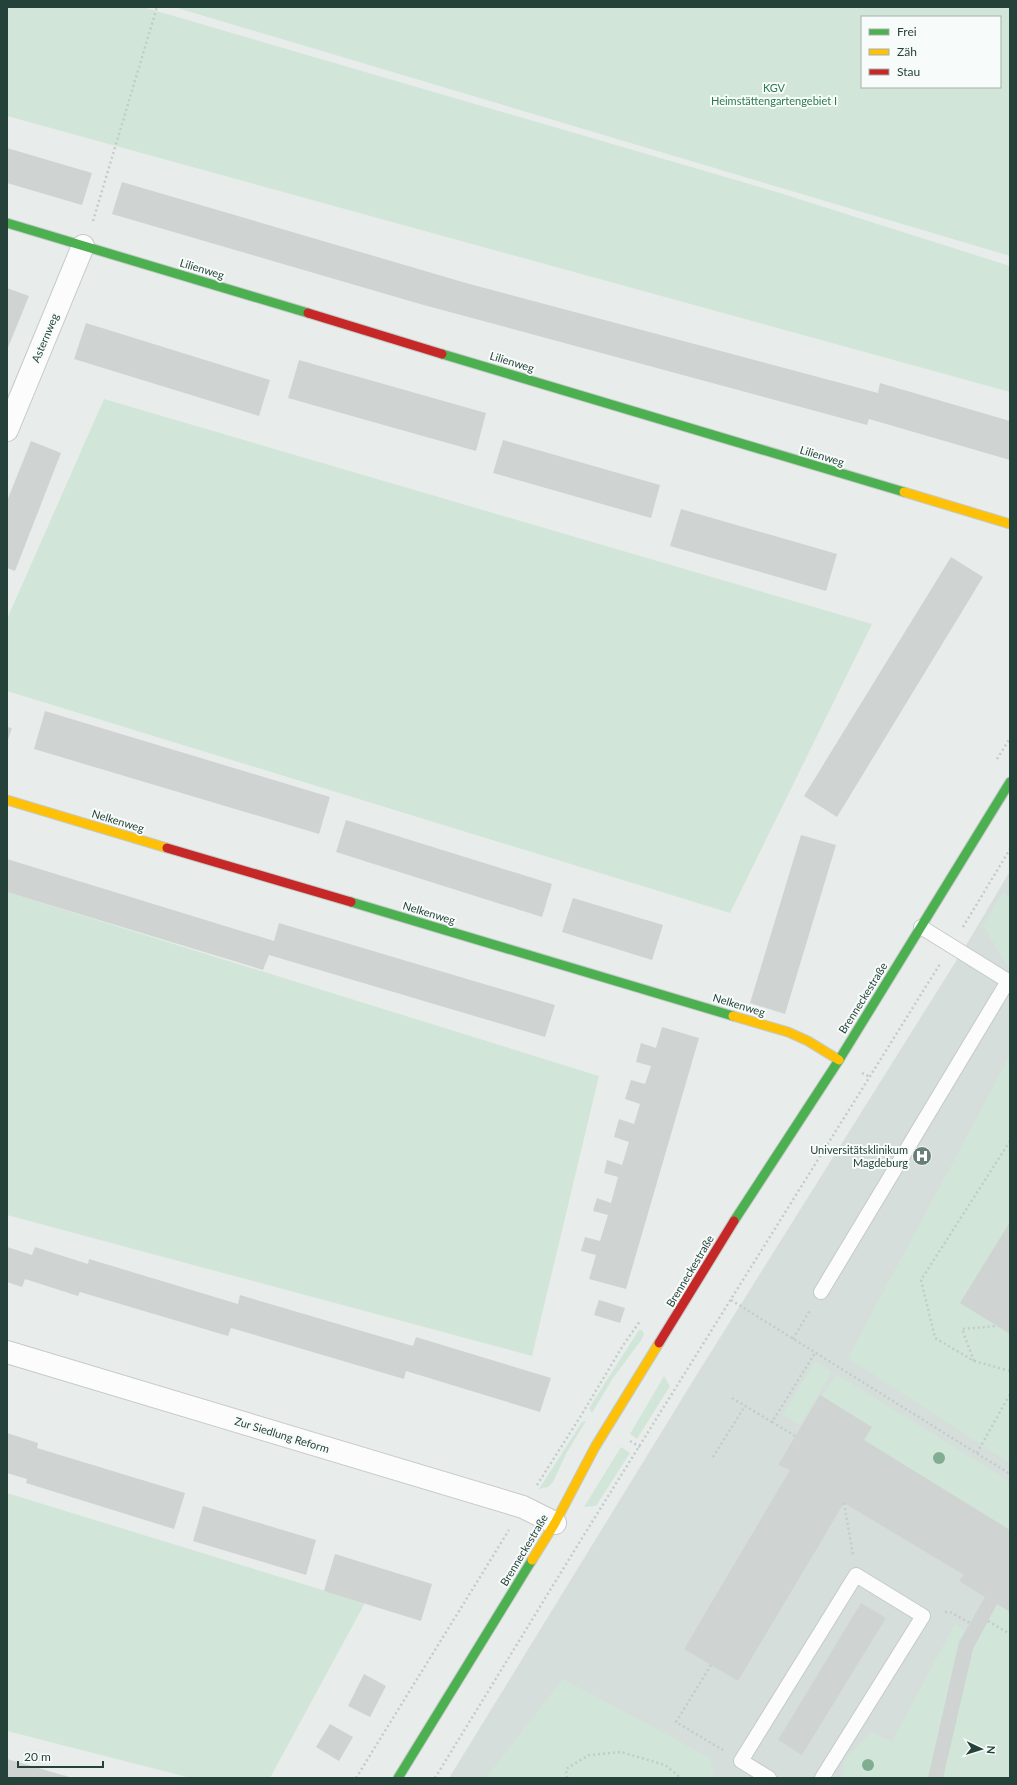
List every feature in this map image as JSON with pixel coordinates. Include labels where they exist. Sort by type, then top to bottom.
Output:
[{"type":"street","name":"Lilienweg","points":[[7,223],[1010,524]]},
{"type":"street","name":"Asternweg","points":[[7,430],[83,246]]},
{"type":"street","name":"Brenneckestraße","points":[[398,1778],[555,1523],[595,1448],[746,1202],[838,1060],[1010,782]]},
{"type":"street","name":"Nelkenweg","points":[[7,800],[788,1032],[808,1041],[838,1060]]},
{"type":"street","name":"Zur Siedlung Reform","points":[[7,1352],[523,1506],[555,1523]]},
{"type":"lane","points":[[821,1292],[1008,981],[921,927]]},
{"type":"lane","points":[[768,1778],[742,1761],[856,1575],[923,1616],[822,1778]]},
{"type":"path","points":[[83,246],[95,216],[157,7]]},
{"type":"path","points":[[435,1778],[730,1300],[952,945],[1010,849]]},
{"type":"path","points":[[1010,1141],[921,1280],[935,1338],[974,1361],[1010,1370]]},
{"type":"path","points":[[793,1339],[821,1292]]},
{"type":"path","points":[[730,1300],[1010,1474]]},
{"type":"path","points":[[974,1361],[962,1329],[997,1326]]},
{"type":"path","points":[[772,1422],[815,1353]]},
{"type":"path","points":[[977,1453],[1010,1394]]},
{"type":"path","points":[[732,1398],[795,1436]]},
{"type":"path","points":[[713,1457],[745,1406]]},
{"type":"path","points":[[844,1503],[856,1575]]},
{"type":"path","points":[[923,1616],[950,1612],[970,1623]]},
{"type":"path","points":[[988,1621],[1010,1634]]},
{"type":"path","points":[[707,1740],[676,1722],[711,1665]]},
{"type":"path","points":[[567,1778],[566,1769],[589,1755],[621,1752],[665,1765],[681,1778]]},
{"type":"shaded area","name":"Universitätsklinikum Magdeburg","points":[[1010,871],[1010,1778],[449,1778],[699,1371],[968,942]]},
{"type":"green space","points":[[7,7],[143,7],[780,193],[1010,266],[1010,392],[7,116]]},
{"type":"green space","name":"KGV Heimstättengartengebiet I","points":[[174,7],[1010,7],[1010,256]]},
{"type":"green space","points":[[104,399],[872,624],[730,913],[7,691],[7,619]]},
{"type":"green space","points":[[7,892],[599,1076],[532,1356],[7,1215]]},
{"type":"green space","points":[[1003,893],[1010,897],[1010,970],[983,925]]},
{"type":"green space","points":[[1010,1056],[1010,1222],[960,1303],[1010,1334],[1010,1463],[848,1358]]},
{"type":"green space","points":[[639,1330],[642,1330],[644,1334],[642,1339],[613,1378],[592,1413],[589,1408]]},
{"type":"green space","points":[[815,1361],[832,1372],[800,1425],[783,1414]]},
{"type":"green space","points":[[836,1374],[1010,1482],[1010,1530],[864,1440],[872,1428],[822,1396]]},
{"type":"green space","points":[[664,1376],[670,1386],[637,1439],[630,1434]]},
{"type":"green space","points":[[586,1421],[567,1452],[553,1482],[548,1487],[539,1489],[582,1422]]},
{"type":"green space","points":[[621,1447],[630,1453],[596,1506],[584,1507]]},
{"type":"green space","points":[[7,1493],[365,1603],[270,1778],[191,1778],[7,1731]]},
{"type":"green space","points":[[997,1604],[1010,1612],[1010,1778],[943,1778],[973,1649]]},
{"type":"green space","points":[[955,1624],[965,1631],[959,1642],[928,1778],[841,1778],[845,1759],[872,1732],[892,1742]]},
{"type":"green space","points":[[563,1679],[710,1758],[714,1778],[486,1778]]},
{"type":"building","points":[[7,148],[92,173],[82,205],[7,183]]},
{"type":"building","points":[[122,182],[466,283],[878,393],[880,383],[1010,421],[1010,460],[869,419],[867,425],[420,304],[112,214]]},
{"type":"building","points":[[7,288],[29,296],[7,350]]},
{"type":"building","points":[[86,323],[270,380],[259,416],[74,359]]},
{"type":"building","points":[[299,360],[486,413],[476,451],[288,398]]},
{"type":"building","points":[[503,440],[660,485],[651,518],[493,473]]},
{"type":"building","points":[[31,441],[61,453],[15,571],[7,568],[7,501]]},
{"type":"building","points":[[681,509],[837,554],[826,591],[670,546]]},
{"type":"building","points":[[951,557],[983,577],[837,817],[804,796]]},
{"type":"building","points":[[45,711],[330,797],[319,834],[34,749]]},
{"type":"building","points":[[7,727],[12,728],[7,743]]},
{"type":"building","points":[[346,820],[552,884],[542,917],[336,852]]},
{"type":"building","points":[[801,835],[836,845],[785,1014],[750,1003]]},
{"type":"building","points":[[7,859],[274,941],[279,923],[555,1005],[545,1037],[269,955],[263,970],[7,892]]},
{"type":"building","points":[[573,898],[663,925],[652,960],[562,932]]},
{"type":"building","points":[[662,1027],[699,1038],[626,1289],[589,1279],[596,1255],[581,1251],[585,1237],[600,1241],[608,1215],[593,1211],[597,1198],[611,1203],[618,1177],[604,1173],[607,1160],[622,1165],[629,1142],[614,1137],[619,1119],[634,1124],[640,1104],[625,1099],[631,1080],[645,1084],[651,1066],[636,1062],[641,1043],[656,1048]]},
{"type":"building","points":[[1010,1222],[1010,1334],[960,1303]]},
{"type":"building","points":[[7,1247],[32,1255],[35,1247],[88,1264],[89,1259],[238,1304],[240,1295],[413,1346],[416,1337],[551,1378],[540,1412],[406,1371],[404,1379],[231,1328],[228,1336],[80,1292],[78,1296],[25,1279],[22,1287],[7,1282]]},
{"type":"building","points":[[599,1300],[625,1308],[620,1323],[594,1315]]},
{"type":"building","points":[[820,1395],[872,1427],[864,1440],[1010,1530],[1010,1612],[997,1604],[973,1649],[943,1778],[928,1778],[959,1642],[985,1597],[959,1581],[964,1575],[844,1503],[738,1681],[684,1649],[790,1470],[778,1465]]},
{"type":"building","points":[[7,1433],[38,1443],[37,1448],[185,1493],[174,1529],[26,1483],[27,1479],[7,1473]]},
{"type":"building","points":[[203,1506],[316,1540],[306,1575],[193,1541]]},
{"type":"building","points":[[335,1554],[432,1584],[421,1621],[324,1591]]},
{"type":"building","points":[[861,1603],[886,1618],[802,1755],[778,1740]]},
{"type":"building","points":[[364,1674],[386,1686],[370,1717],[348,1706]]},
{"type":"building","points":[[330,1724],[353,1737],[339,1761],[316,1747]]},
{"type":"building","points":[[7,1759],[73,1778],[7,1778]]},
{"type":"traffic: fast","points":[[7,223],[308,313]]},
{"type":"traffic: fast","points":[[442,354],[904,492]]},
{"type":"traffic: fast","points":[[734,1221],[839,1060],[1010,782]]},
{"type":"traffic: fast","points":[[351,902],[733,1016]]},
{"type":"traffic: fast","points":[[398,1778],[532,1560]]},
{"type":"traffic: slow","points":[[904,492],[1010,524]]},
{"type":"traffic: slow","points":[[7,800],[167,848]]},
{"type":"traffic: slow","points":[[733,1016],[788,1032],[808,1041],[839,1060]]},
{"type":"traffic: slow","points":[[532,1560],[555,1523],[595,1447],[659,1343]]},
{"type":"traffic: jam","points":[[308,313],[442,354]]},
{"type":"traffic: jam","points":[[167,848],[351,902]]},
{"type":"traffic: jam","points":[[659,1343],[734,1221]]},
{"type":"place","name":"Universitätsklinikum Magdeburg","points":[[922,1156]]}]
